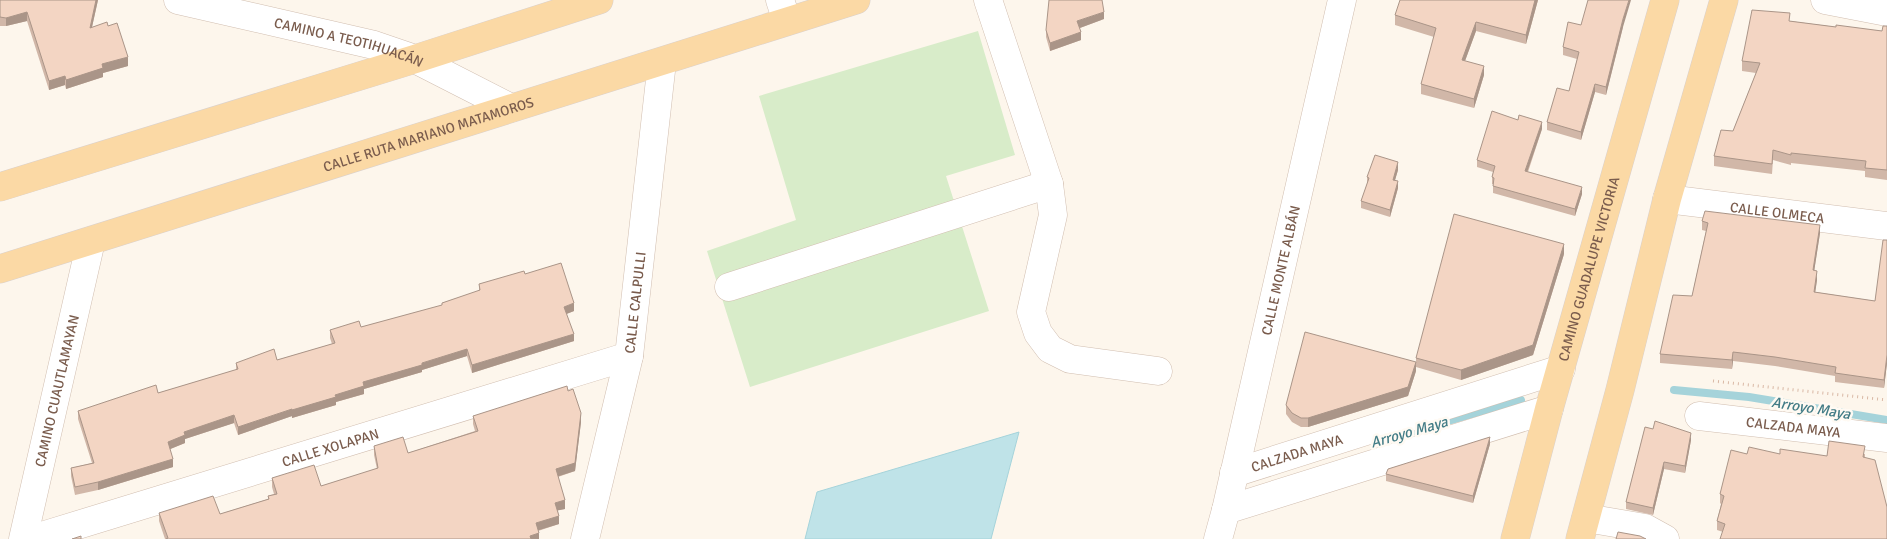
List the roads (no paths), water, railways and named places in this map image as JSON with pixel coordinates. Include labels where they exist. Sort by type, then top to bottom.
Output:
[{"type":"main road","points":[[0,187],[415,59],[598,0]]},
{"type":"main road","name":"CALLE RUTA MARIANO MATAMOROS","points":[[0,269],[662,62],[784,11],[856,0]]},
{"type":"main road","name":"CAMINO GUADALUPE VICTORIA","points":[[1515,539],[1549,409],[1665,0]]},
{"type":"main road","points":[[1583,529],[1620,390],[1667,199],[1724,0]]},
{"type":"street","name":"CAMINO A TEOTIHUACÁN","points":[[178,0],[374,45],[415,59],[511,108]]},
{"type":"street","points":[[988,0],[1049,184],[1054,215],[1031,312],[1038,333],[1050,349],[1070,359],[1158,370]]},
{"type":"street","name":"CALLE MONTE ALBÁN","points":[[1218,539],[1342,0]]},
{"type":"street","points":[[1826,0],[1887,12]]},
{"type":"street","name":"CALLE CALPULLI","points":[[585,539],[629,356],[662,62]]},
{"type":"street","points":[[729,287],[1049,184]]},
{"type":"street","name":"CALLE OLMECA","points":[[1667,199],[1887,226]]},
{"type":"street","name":"CAMINO CUAUTLAMAYAN","points":[[23,539],[92,240]]},
{"type":"street","name":"CALLE XOLAPAN","points":[[32,539],[629,356]]},
{"type":"street","name":"CALZADA MAYA","points":[[1234,473],[1561,369]]},
{"type":"street","points":[[1226,510],[1549,409]]},
{"type":"street","name":"CALZADA MAYA","points":[[1699,416],[1887,438]]},
{"type":"street","points":[[1583,529],[1645,528],[1665,539]]},
{"type":"water","points":[[1019,432],[991,539],[805,539],[817,492]]},
{"type":"waterway","name":"Arroyo Maya","points":[[1674,390],[1749,397],[1887,420]]},
{"type":"waterway","name":"Arroyo Maya","points":[[1393,437],[1521,400]]}]
